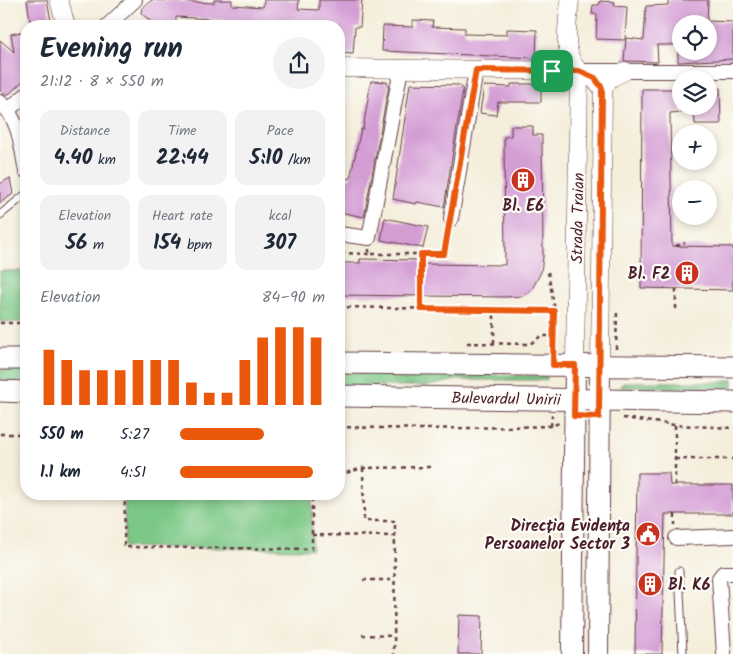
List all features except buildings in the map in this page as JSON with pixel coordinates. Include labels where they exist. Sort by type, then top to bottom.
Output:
[{"type":"main road","points":[[0,359],[20,359]]},
{"type":"main road","name":"Bulevardul Unirii","points":[[345,363],[733,367]]},
{"type":"main road","points":[[572,654],[575,365]]},
{"type":"main road","points":[[598,654],[599,408],[608,366]]},
{"type":"main road","points":[[0,391],[20,392]]},
{"type":"main road","name":"Bulevardul Unirii","points":[[345,396],[574,408],[733,402]]},
{"type":"street","points":[[59,0],[64,20]]},
{"type":"street","points":[[114,20],[135,0]]},
{"type":"street","name":"Strada Traian","points":[[570,0],[568,46],[571,58],[579,71],[575,365]]},
{"type":"street","points":[[552,71],[562,62],[568,46]]},
{"type":"street","points":[[345,68],[733,71]]},
{"type":"street","points":[[345,235],[369,238],[401,69]]},
{"type":"street","points":[[450,219],[476,70]]},
{"type":"street","points":[[579,71],[595,78],[602,88],[610,78],[625,71]]},
{"type":"street","name":"Strada Traian","points":[[602,88],[608,366]]},
{"type":"street","points":[[20,98],[4,106],[16,121],[20,141]]},
{"type":"street","points":[[676,538],[733,536]]},
{"type":"street","points":[[724,654],[719,578],[723,574],[733,573]]},
{"type":"lane","points":[[0,215],[20,199]]},
{"type":"lane","points":[[679,571],[683,654]]},
{"type":"path","points":[[345,253],[444,254],[450,219]]},
{"type":"path","points":[[369,238],[369,254]]},
{"type":"path","points":[[676,246],[685,243]]},
{"type":"path","points":[[421,254],[421,309]]},
{"type":"path","points":[[548,272],[554,311],[553,365]]},
{"type":"path","points":[[676,289],[676,311]]},
{"type":"path","points":[[345,307],[554,311]]},
{"type":"path","points":[[494,310],[494,344]]},
{"type":"path","points":[[608,366],[617,311]]},
{"type":"path","points":[[0,323],[20,323]]},
{"type":"path","points":[[467,343],[530,344],[541,336],[554,336]]},
{"type":"path","points":[[345,427],[423,429],[551,426],[574,408]]},
{"type":"path","points":[[599,408],[675,425],[733,428]]},
{"type":"path","points":[[675,425],[675,485]]},
{"type":"path","points":[[0,434],[20,434]]},
{"type":"path","points":[[675,459],[733,459]]},
{"type":"path","points":[[345,473],[363,468],[432,467]]},
{"type":"path","points":[[363,468],[364,521],[395,521],[394,654]]},
{"type":"path","points":[[125,500],[124,547],[312,549],[312,500]]},
{"type":"path","points":[[312,534],[395,536]]},
{"type":"path","points":[[363,580],[394,580]]},
{"type":"path","points":[[362,635],[394,636]]},
{"type":"green space","points":[[0,271],[20,271],[20,322],[0,322]]},
{"type":"green space","points":[[0,369],[20,370],[20,382],[0,382]]},
{"type":"green space","points":[[345,372],[547,376],[545,380],[456,380],[429,386],[345,386]]},
{"type":"green space","points":[[733,379],[733,388],[620,387],[623,382],[722,382]]},
{"type":"green space","points":[[125,500],[312,500],[312,549],[124,547]]},
{"type":"place","name":"Bl. E6","points":[[523,180]]},
{"type":"place","name":"Bl. F2","points":[[687,273]]},
{"type":"place","name":"Direcția Evidența Persoanelor Sector 3","points":[[648,534]]},
{"type":"place","name":"Bl. K6","points":[[650,584]]},
{"type":"route","points":[[476,70],[552,71],[579,71],[595,78],[602,88],[599,417],[574,416],[575,365],[553,365],[554,311],[421,309],[421,254],[444,254],[476,70]]}]
